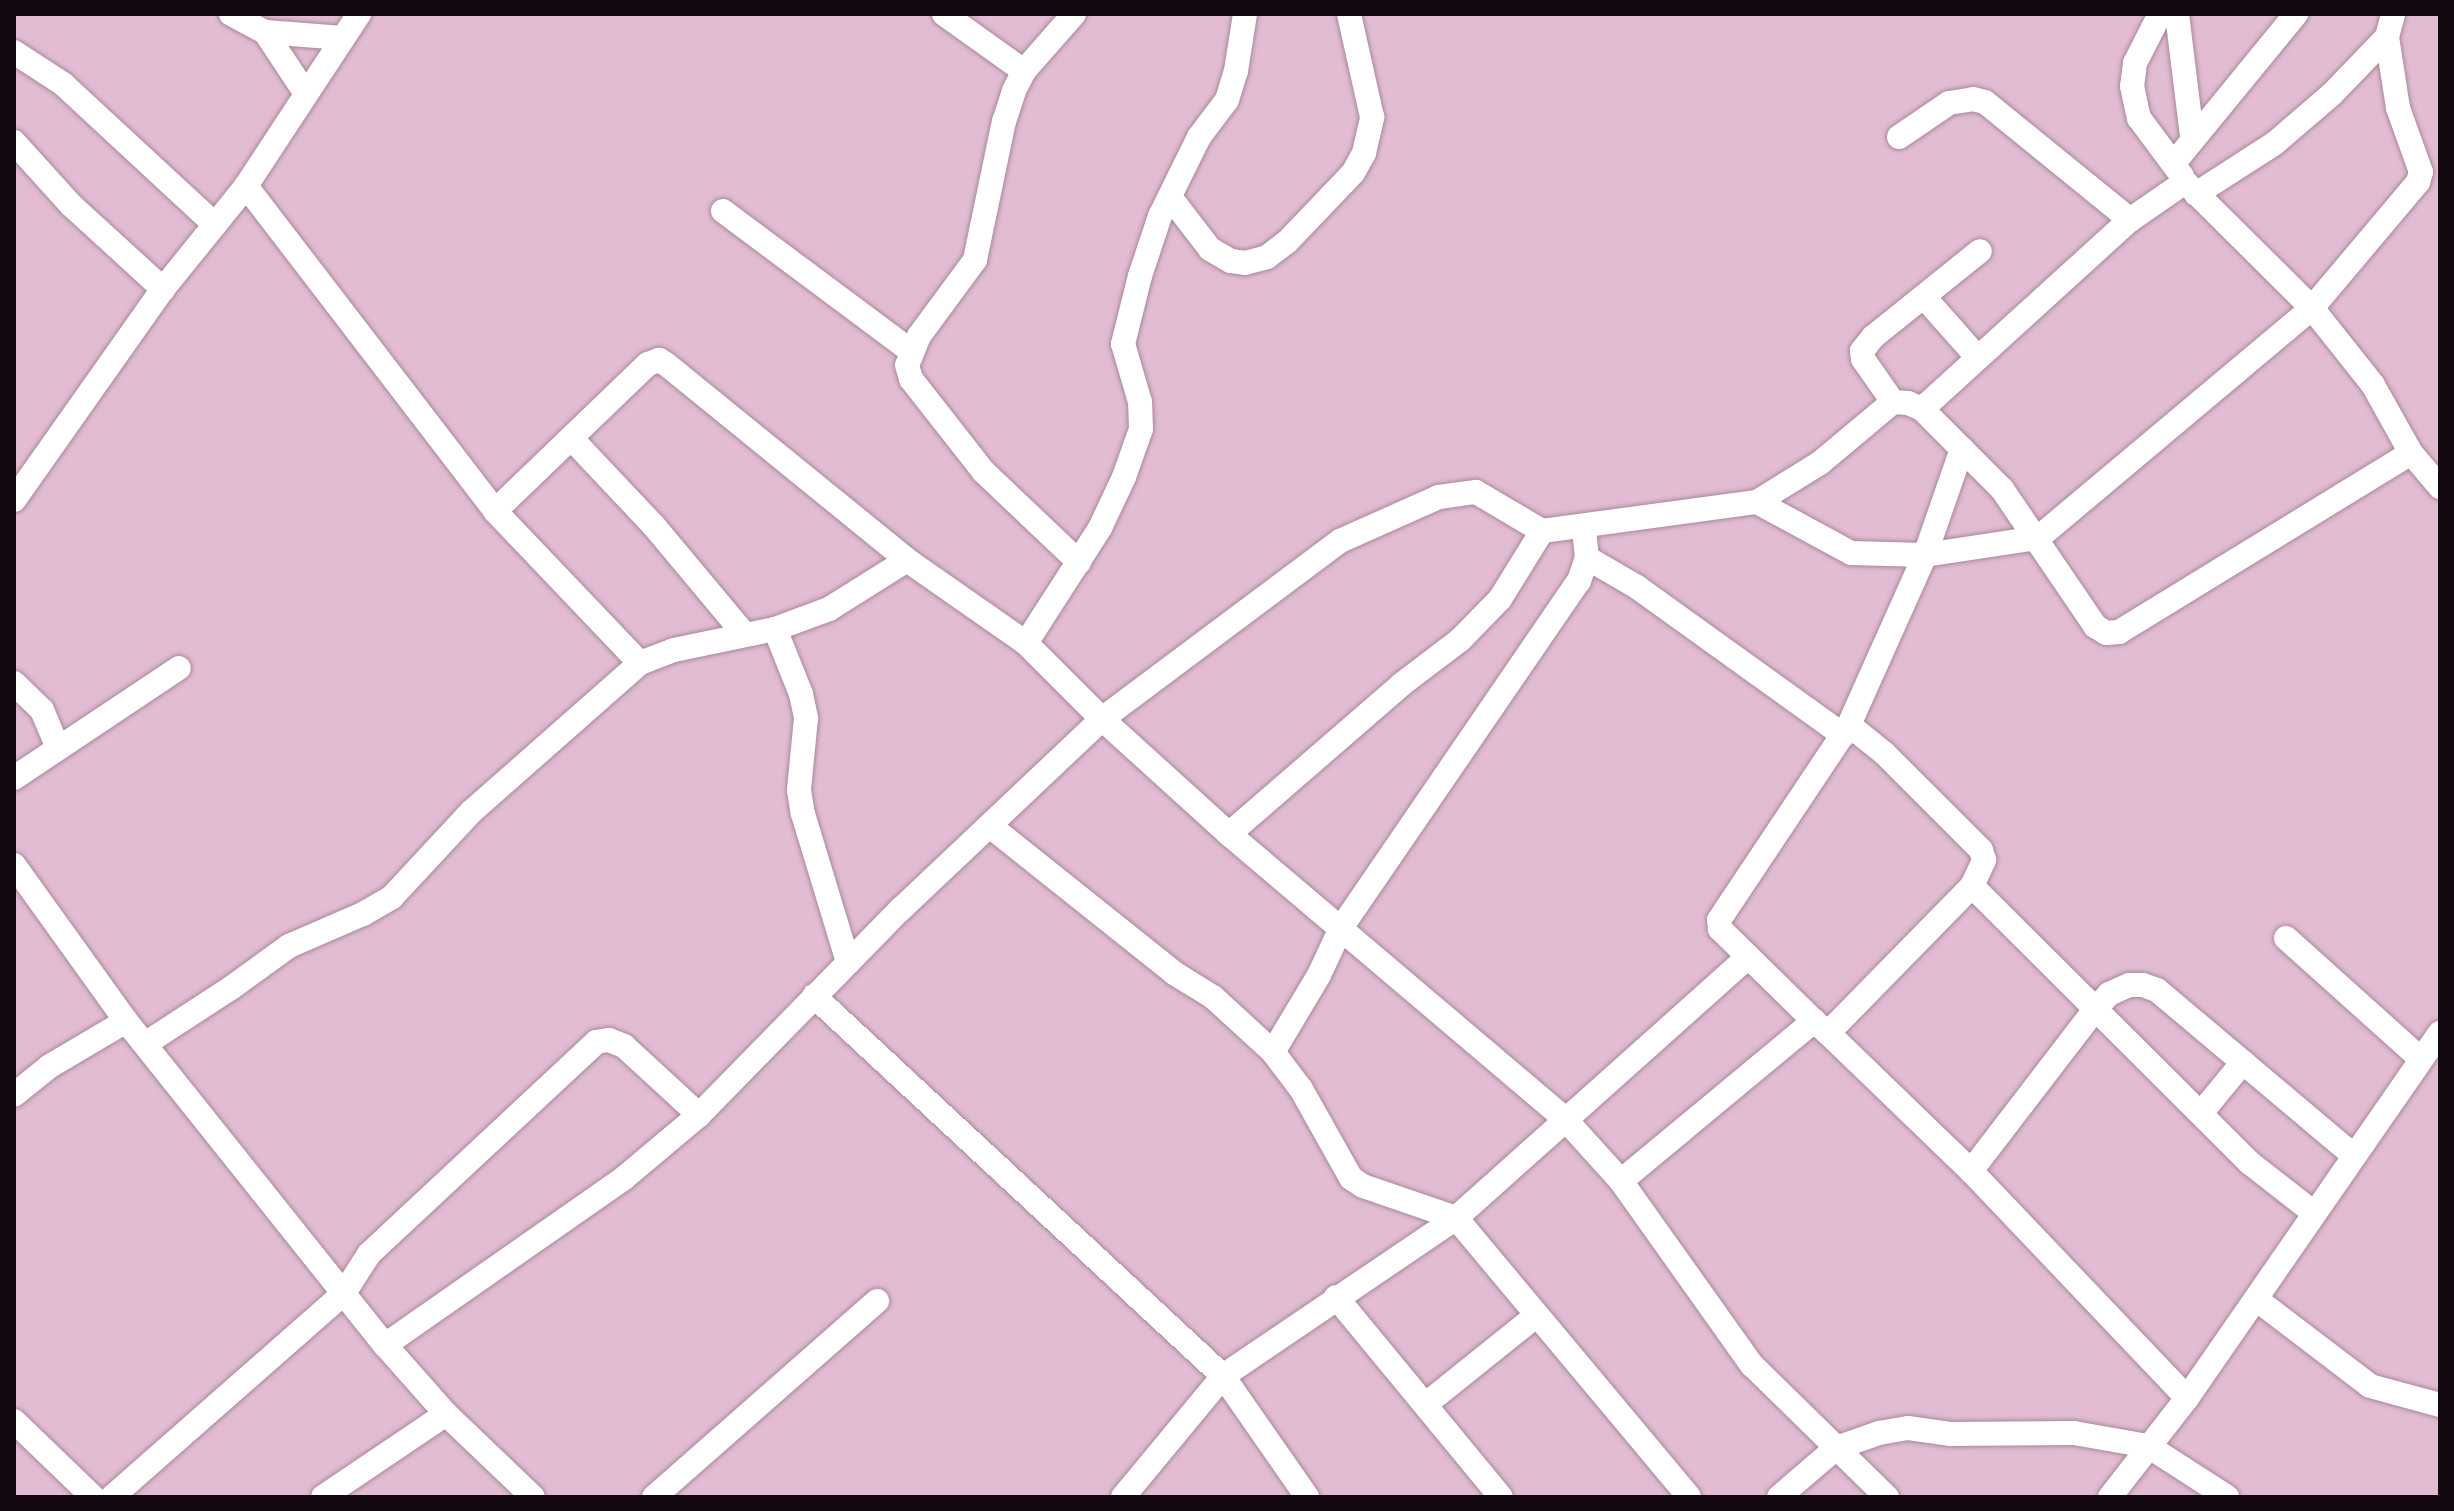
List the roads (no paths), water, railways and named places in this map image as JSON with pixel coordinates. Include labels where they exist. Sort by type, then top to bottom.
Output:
[{"type":"street","points":[[231,14],[265,32],[343,38]]},
{"type":"street","points":[[14,500],[163,289],[246,186],[359,14]]},
{"type":"street","points":[[944,14],[1024,71]]},
{"type":"street","points":[[1074,14],[1024,71],[1004,121],[975,260],[911,351],[907,365],[911,379],[984,472],[1079,562]]},
{"type":"street","points":[[1026,643],[1079,562],[1124,477],[1141,429],[1140,402],[1123,344],[1140,276],[1170,197],[1199,137],[1227,100],[1236,71],[1245,14]]},
{"type":"street","points":[[1170,197],[1210,249],[1231,261],[1245,263],[1267,257],[1287,242],[1353,173],[1364,153],[1372,117],[1349,14]]},
{"type":"street","points":[[2160,14],[2135,63],[2132,86],[2139,118],[2185,180],[2312,308],[2373,385],[2411,453],[2440,487]]},
{"type":"street","points":[[2177,14],[2192,137],[2185,180]]},
{"type":"street","points":[[2192,137],[2296,14]]},
{"type":"street","points":[[1922,409],[2130,220],[2185,180],[2275,143],[2332,94],[2390,26]]},
{"type":"street","points":[[1757,502],[1851,553],[1925,555],[2038,538],[2312,308],[2418,182],[2421,172],[2398,108],[2390,26]]},
{"type":"street","points":[[265,32],[306,94]]},
{"type":"street","points":[[14,52],[63,84],[215,225]]},
{"type":"street","points":[[1899,137],[1949,103],[1973,99],[1985,102],[2130,220]]},
{"type":"street","points":[[14,142],[71,205],[163,289]]},
{"type":"street","points":[[246,186],[495,511],[640,663]]},
{"type":"street","points":[[723,211],[911,351]]},
{"type":"street","points":[[1893,402],[1863,359],[1862,351],[1873,337],[1980,251]]},
{"type":"street","points":[[1924,297],[1978,358]]},
{"type":"street","points":[[495,511],[648,364],[659,360],[907,560],[1026,643],[1102,719],[1229,834],[1565,1119],[1621,1181],[1752,1365],[1887,1497]]},
{"type":"street","points":[[385,1345],[624,1178],[699,1115],[848,962],[1102,719],[1340,541],[1439,497],[1476,492],[1542,531],[1584,528],[1757,502],[1820,463],[1893,402],[1908,403],[1922,409],[2002,489],[2095,626],[2106,633],[2119,632],[2411,453]]},
{"type":"street","points":[[571,438],[654,526],[745,635]]},
{"type":"street","points":[[1962,449],[1925,555],[1846,730],[1719,920],[1720,929],[1971,1171],[2187,1398]]},
{"type":"street","points":[[1273,1052],[1319,975],[1341,928],[1579,581],[1587,558],[1584,528]]},
{"type":"street","points":[[1229,834],[1402,684],[1460,640],[1500,599],[1542,531]]},
{"type":"street","points":[[1587,558],[1637,587],[1884,753],[1981,850],[1984,860],[1972,886],[1821,1027],[1621,1181]]},
{"type":"street","points":[[145,1044],[289,946],[363,914],[392,897],[471,812],[640,663],[674,650],[775,629],[829,609],[907,560]]},
{"type":"street","points":[[775,629],[801,694],[806,718],[799,790],[803,814],[814,841],[848,962]]},
{"type":"street","points":[[14,778],[179,668]]},
{"type":"street","points":[[14,683],[42,710],[58,748]]},
{"type":"street","points":[[990,826],[1174,973],[1213,997],[1273,1052],[1301,1089],[1351,1178],[1363,1186],[1456,1218],[1689,1497]]},
{"type":"street","points":[[14,865],[126,1021],[385,1345],[446,1414],[533,1497]]},
{"type":"street","points":[[1972,886],[2036,952],[2097,1007],[2250,1163],[2314,1213]]},
{"type":"street","points":[[2286,938],[2421,1059]]},
{"type":"street","points":[[1123,1497],[1223,1376],[1456,1218],[1748,957]]},
{"type":"street","points":[[1971,1171],[2097,1007],[2119,989],[2143,985],[2157,990],[2353,1155]]},
{"type":"street","points":[[814,996],[1223,1376],[1307,1497]]},
{"type":"street","points":[[14,1095],[50,1066],[126,1021]]},
{"type":"street","points":[[2110,1497],[2187,1398],[2440,1033]]},
{"type":"street","points":[[112,1497],[344,1293],[369,1254],[596,1042],[609,1040],[624,1046],[699,1115]]},
{"type":"street","points":[[2201,1113],[2243,1062]]},
{"type":"street","points":[[1336,1297],[1501,1497]]},
{"type":"street","points":[[2256,1299],[2370,1386],[2440,1405]]},
{"type":"street","points":[[654,1497],[877,1301]]},
{"type":"street","points":[[1426,1404],[1537,1315]]},
{"type":"street","points":[[323,1497],[446,1414]]},
{"type":"street","points":[[14,1421],[93,1497]]},
{"type":"street","points":[[1779,1497],[1836,1448],[1879,1433],[1908,1428],[1963,1435],[2074,1433],[2148,1446],[2227,1497]]}]
